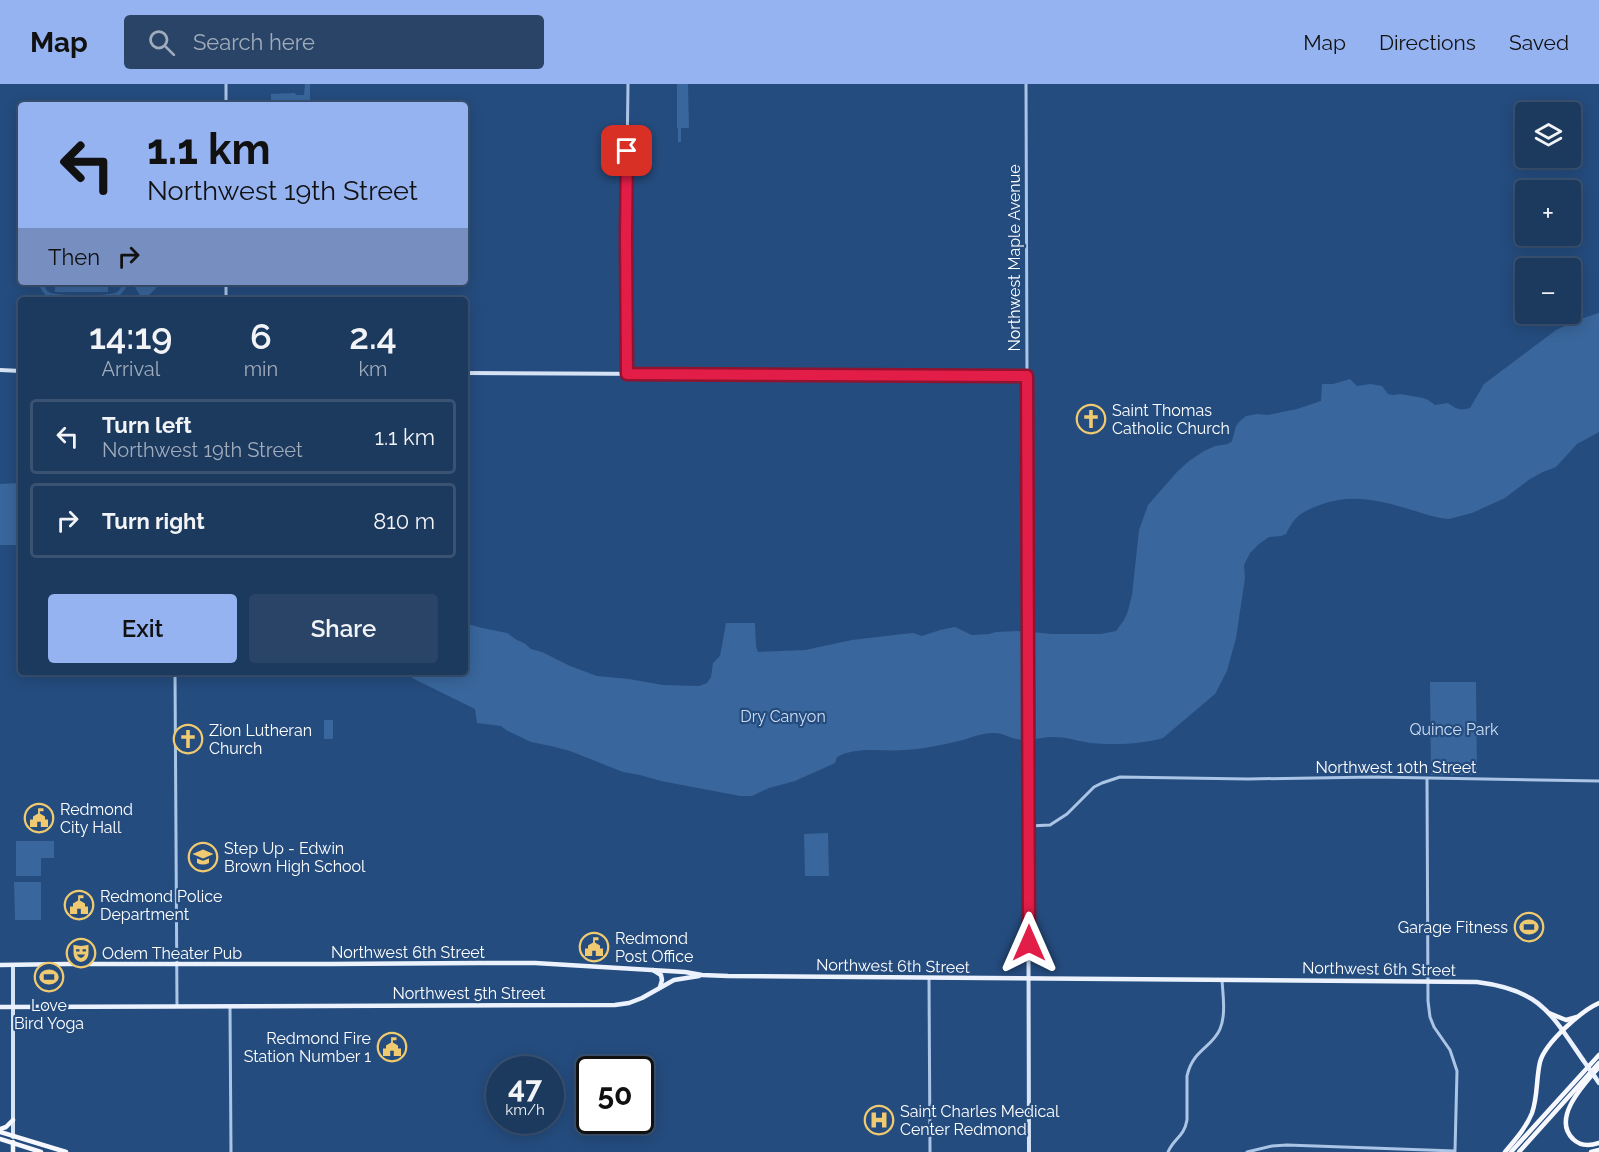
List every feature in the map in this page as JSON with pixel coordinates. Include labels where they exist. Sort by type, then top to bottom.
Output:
[{"type":"highway","points":[[1505,1152],[1532,1114],[1538,1089],[1540,1061],[1545,1051],[1579,1016],[1599,1003]]},
{"type":"highway","points":[[1549,1012],[1566,1020],[1579,1016]]},
{"type":"highway","points":[[1511,1152],[1599,1055]]},
{"type":"highway","points":[[1599,1065],[1575,1097],[1565,1120],[1572,1139],[1578,1143],[1592,1145],[1599,1143]]},
{"type":"highway","points":[[1519,1152],[1599,1065]]},
{"type":"highway","points":[[0,1130],[6,1128],[13,1120]]},
{"type":"highway","points":[[0,1130],[13,1137],[66,1152]]},
{"type":"highway","points":[[13,1137],[13,1152]]},
{"type":"highway","points":[[0,1139],[41,1152]]},
{"type":"highway","points":[[21,1152],[34,1150]]},
{"type":"highway","points":[[1591,1152],[1599,1150]]},
{"type":"main road","points":[[0,370],[18,371]]},
{"type":"main road","points":[[468,373],[1027,376]]},
{"type":"main road","name":"Northwest Maple Avenue","points":[[1027,376],[1029,1152]]},
{"type":"main road","name":"Northwest 6th Street","points":[[0,965],[535,963],[702,975],[1478,982],[1494,984],[1529,996],[1549,1012],[1599,1083]]},
{"type":"main road","points":[[13,966],[13,1137]]},
{"type":"main road","points":[[652,970],[661,975],[660,987]]},
{"type":"main road","name":"Northwest 5th Street","points":[[0,1007],[615,1005],[642,998],[674,980],[702,975]]},
{"type":"street","points":[[226,84],[226,102]]},
{"type":"street","points":[[627,374],[628,84]]},
{"type":"street","name":"Northwest Maple Avenue","points":[[1026,84],[1027,376]]},
{"type":"street","points":[[175,675],[177,1006]]},
{"type":"street","name":"Northwest 10th Street","points":[[1029,826],[1050,825],[1067,814],[1094,788],[1120,777],[1599,781]]},
{"type":"street","points":[[1247,1152],[1287,1145],[1455,1151],[1457,1071],[1450,1050],[1431,1020],[1428,1001],[1427,778]]},
{"type":"street","points":[[929,978],[930,1152]]},
{"type":"street","points":[[1168,1152],[1186,1127],[1187,1076],[1194,1057],[1220,1029],[1223,1015],[1222,980]]},
{"type":"street","points":[[230,1006],[231,1152]]},
{"type":"green space","points":[[305,84],[310,84],[310,102],[271,102],[271,94],[304,95]]},
{"type":"green space","points":[[677,84],[688,84],[689,128],[681,128],[681,142],[678,142],[677,128]]},
{"type":"green space","points":[[40,285],[44,285],[51,293],[63,295],[103,295],[115,293],[122,285],[127,285],[116,297],[48,297]]},
{"type":"green space","points":[[55,285],[108,285],[108,292],[55,292]]},
{"type":"green space","points":[[134,285],[159,285],[147,297],[141,297]]},
{"type":"green space","name":"Dry Canyon","points":[[1599,313],[1599,432],[1577,444],[1556,467],[1530,479],[1505,498],[1472,513],[1449,519],[1440,518],[1395,505],[1366,499],[1351,499],[1320,505],[1303,513],[1292,523],[1286,534],[1269,537],[1250,553],[1244,565],[1245,578],[1236,638],[1227,671],[1215,694],[1163,738],[1136,743],[1103,744],[1058,737],[1022,740],[1001,734],[982,734],[919,749],[870,750],[845,754],[837,757],[835,763],[795,781],[769,788],[752,796],[740,796],[623,772],[570,751],[531,742],[501,726],[477,723],[475,709],[407,675],[468,675],[468,624],[507,633],[531,649],[597,676],[663,685],[699,686],[707,683],[711,677],[713,663],[720,656],[726,623],[755,623],[758,652],[805,650],[852,640],[913,633],[922,636],[955,627],[972,635],[1021,631],[1052,634],[1101,634],[1116,631],[1128,611],[1132,595],[1139,530],[1148,505],[1189,461],[1204,451],[1232,441],[1236,426],[1246,416],[1268,415],[1321,401],[1322,384],[1333,384],[1350,379],[1357,386],[1370,384],[1382,386],[1388,394],[1423,398],[1435,405],[1448,403],[1458,409],[1470,408],[1484,384],[1556,330],[1569,324],[1581,324],[1581,319]]},
{"type":"green space","points":[[18,483],[18,545],[0,545],[0,484]]},
{"type":"green space","name":"Quince Park","points":[[1430,682],[1476,682],[1477,775],[1431,775]]},
{"type":"green space","points":[[324,720],[333,720],[333,739],[324,739]]},
{"type":"green space","points":[[828,833],[829,876],[805,876],[804,834]]},
{"type":"green space","points":[[16,841],[54,841],[54,858],[41,858],[41,876],[16,876]]},
{"type":"green space","points":[[14,882],[41,882],[41,920],[15,920]]},
{"type":"place","name":"Saint Thomas Catholic Church","points":[[1091,419]]},
{"type":"place","name":"Zion Lutheran Church","points":[[188,739]]},
{"type":"place","name":"Redmond City Hall","points":[[39,818]]},
{"type":"place","name":"Step Up - Edwin Brown High School","points":[[203,857]]},
{"type":"place","name":"Redmond Police Department","points":[[79,905]]},
{"type":"place","name":"Garage Fitness","points":[[1529,927]]},
{"type":"place","name":"Redmond Post Office","points":[[594,947]]},
{"type":"place","name":"Odem Theater Pub","points":[[81,953]]},
{"type":"place","name":"Love Bird Yoga","points":[[49,977]]},
{"type":"place","name":"Redmond Fire Station Number 1","points":[[392,1047]]},
{"type":"place","name":"Saint Charles Medical Center Redmond","points":[[879,1120]]},
{"type":"route","points":[[627,151],[627,374],[1027,376],[1029,943]]}]
